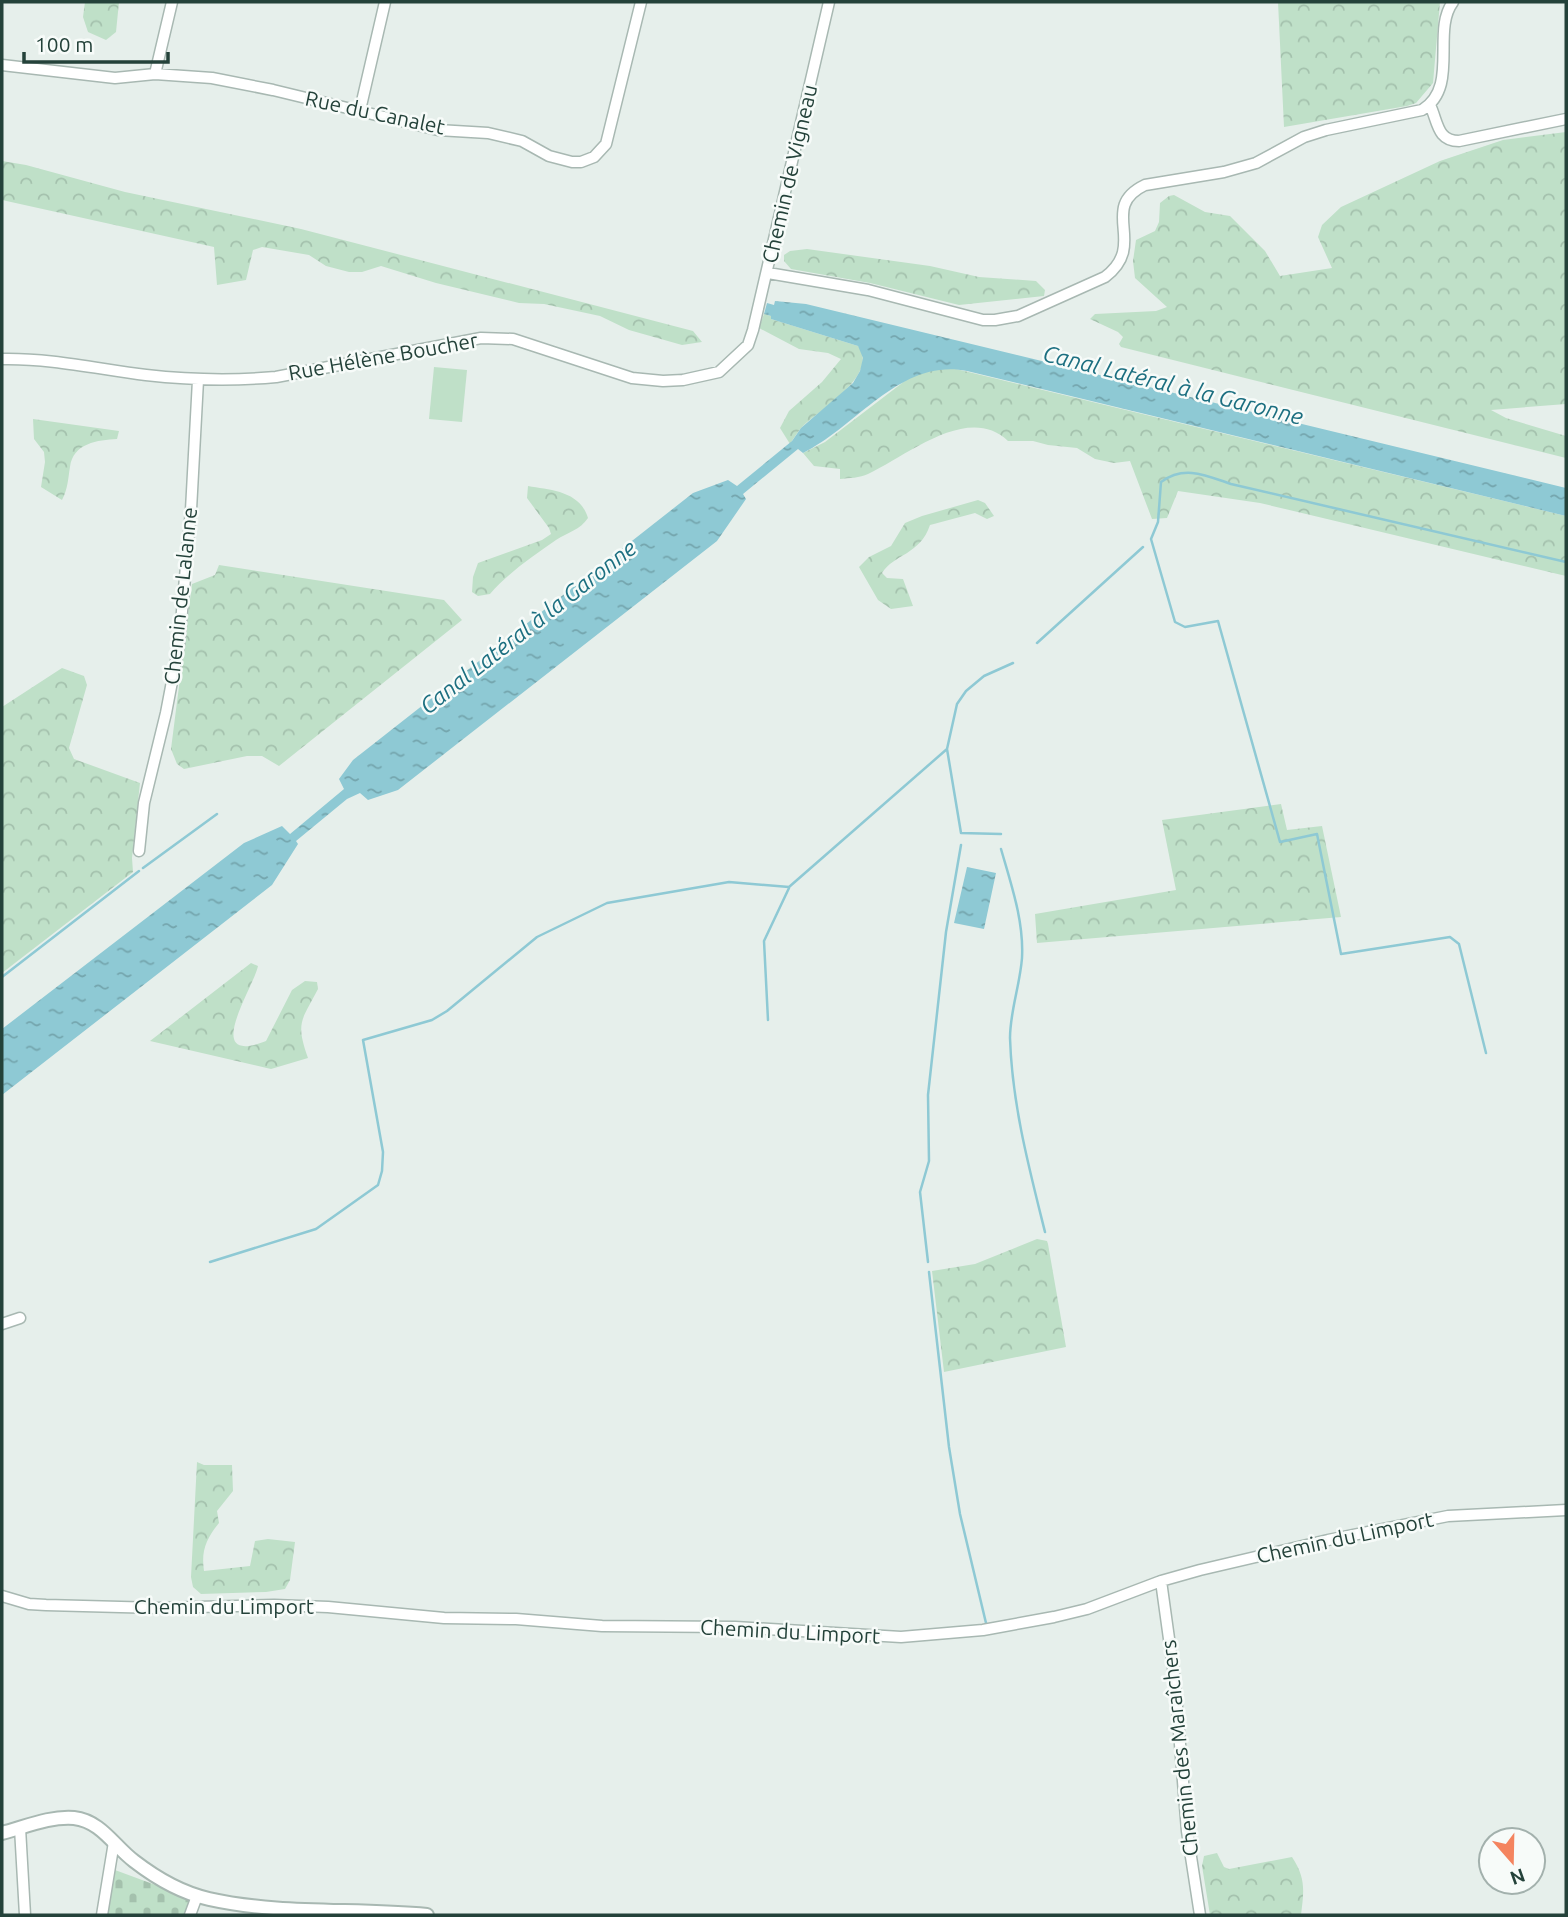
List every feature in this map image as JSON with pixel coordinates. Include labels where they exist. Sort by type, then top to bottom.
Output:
[{"type":"street","points":[[155,74],[172,2]]},
{"type":"street","points":[[360,110],[385,2]]},
{"type":"street","name":"Rue du Canalet","points":[[2,65],[115,78],[155,74],[212,78],[438,130],[476,131],[522,141],[562,160],[581,162],[598,154],[606,144],[641,2]]},
{"type":"street","name":"Chemin de Vigneau","points":[[748,345],[768,273],[829,2]]},
{"type":"street","points":[[768,273],[867,290],[983,320],[1018,316],[1105,277],[1116,268],[1125,250],[1122,208],[1134,191],[1145,186],[1224,173],[1256,163],[1304,137],[1422,110],[1430,105],[1440,87],[1443,74],[1447,16],[1453,2]]},
{"type":"street","points":[[1430,105],[1440,134],[1449,141],[1566,119]]},
{"type":"street","name":"Rue Hélène Boucher","points":[[2,359],[75,363],[145,375],[198,380],[234,380],[276,376],[481,338],[513,339],[632,377],[683,380],[719,372],[748,345]]},
{"type":"street","name":"Chemin de Lalanne","points":[[139,851],[144,803],[179,645],[191,510],[198,380]]},
{"type":"street","points":[[2,1324],[20,1318]]},
{"type":"street","name":"Chemin du Limport","points":[[2,1596],[29,1604],[46,1605],[158,1608],[314,1606],[444,1618],[516,1619],[602,1626],[735,1627],[878,1637],[983,1630],[1054,1617],[1087,1609],[1161,1581],[1328,1540],[1448,1516],[1566,1510]]},
{"type":"street","name":"Chemin des Maraîchers","points":[[1161,1581],[1175,1682],[1187,1831],[1200,1915]]},
{"type":"street","points":[[2,1833],[43,1821],[77,1819],[97,1826],[132,1859],[160,1879],[197,1896],[291,1910],[427,1915]]},
{"type":"street","points":[[20,1828],[25,1915]]},
{"type":"street","points":[[102,1915],[114,1842]]},
{"type":"street","points":[[190,1915],[197,1896]]},
{"type":"green space","points":[[85,2],[119,2],[116,32],[106,40],[88,32],[83,17]]},
{"type":"green space","points":[[1278,2],[1440,2],[1433,83],[1416,103],[1407,106],[1284,127]]},
{"type":"green space","points":[[1566,132],[1566,404],[1491,410],[1506,418],[1566,436],[1566,458],[1121,347],[1119,344],[1123,337],[1118,332],[1090,319],[1095,314],[1156,311],[1167,307],[1135,278],[1133,261],[1136,240],[1155,231],[1159,222],[1160,203],[1169,196],[1174,195],[1205,212],[1230,216],[1265,251],[1280,276],[1332,268],[1318,237],[1322,225],[1341,207],[1440,161],[1503,140]]},
{"type":"green space","points":[[2,161],[125,192],[301,229],[693,331],[702,342],[682,345],[629,330],[600,316],[544,304],[519,303],[436,283],[381,266],[362,272],[349,272],[326,266],[309,255],[262,247],[253,250],[246,280],[217,285],[214,247],[2,200]]},
{"type":"green space","points":[[807,249],[930,266],[979,277],[1036,281],[1045,290],[1044,296],[959,305],[870,283],[791,269],[784,261],[784,255],[790,251]]},
{"type":"green space","points":[[764,314],[771,316],[771,319],[858,346],[863,357],[861,368],[846,390],[803,426],[790,444],[780,428],[789,411],[822,382],[841,359],[828,353],[799,349],[759,328]]},
{"type":"green space","points":[[434,367],[467,370],[462,422],[429,419]]},
{"type":"green space","points":[[952,368],[1566,516],[1566,576],[1260,503],[1178,491],[1167,518],[1152,519],[1130,461],[1114,463],[1095,459],[1077,448],[1033,441],[1008,441],[992,431],[975,428],[938,436],[868,474],[854,478],[840,479],[840,469],[814,466],[803,453],[825,442],[910,377],[929,370]]},
{"type":"green space","points":[[33,419],[119,431],[117,439],[88,444],[76,453],[72,459],[62,500],[41,487],[44,452],[34,439]]},
{"type":"green space","points":[[528,486],[572,497],[584,509],[588,518],[578,528],[521,565],[490,594],[478,596],[472,592],[478,563],[542,540],[551,534],[527,498]]},
{"type":"green space","points":[[978,500],[985,503],[994,516],[987,519],[975,513],[930,525],[926,535],[914,548],[882,573],[887,578],[903,579],[913,606],[891,609],[878,600],[859,567],[869,557],[891,546],[905,523]]},
{"type":"green space","points":[[219,565],[444,600],[462,620],[279,766],[262,756],[247,756],[184,769],[177,764],[171,749],[192,584],[215,575]]},
{"type":"green space","points":[[62,668],[84,676],[87,685],[69,748],[74,759],[140,783],[133,872],[2,973],[2,707]]},
{"type":"green space","points":[[1281,804],[1287,830],[1322,826],[1341,917],[1037,943],[1035,914],[1176,890],[1162,820]]},
{"type":"green space","points":[[251,963],[258,966],[236,1021],[233,1034],[236,1043],[247,1046],[266,1041],[292,990],[305,981],[317,982],[318,989],[304,1015],[301,1029],[308,1058],[271,1069],[150,1041]]},
{"type":"green space","points":[[1037,1239],[1047,1241],[1048,1244],[1066,1347],[944,1372],[932,1271],[975,1264]]},
{"type":"green space","points":[[197,1462],[204,1465],[232,1465],[233,1491],[217,1511],[219,1523],[205,1546],[204,1571],[250,1566],[255,1541],[268,1539],[295,1542],[290,1580],[285,1589],[201,1594],[193,1587],[191,1577]]},
{"type":"green space","points":[[1217,1853],[1224,1867],[1229,1869],[1292,1857],[1303,1885],[1301,1915],[1210,1915],[1202,1866],[1204,1856]]},
{"type":"green space","points":[[115,1870],[188,1897],[191,1906],[187,1915],[106,1915]]},
{"type":"water","name":"Canal Latéral à la Garonne","points":[[775,301],[806,304],[1566,488],[1566,516],[967,371],[943,370],[921,375],[880,397],[823,441],[803,453],[798,449],[743,494],[746,499],[717,541],[398,790],[368,800],[360,793],[347,799],[296,841],[298,844],[272,885],[2,1095],[2,1029],[244,843],[282,826],[290,834],[344,789],[339,779],[353,760],[693,493],[728,480],[737,486],[792,441],[801,428],[853,383],[863,358],[858,346],[771,319],[771,316],[764,314],[767,303],[774,305]]},
{"type":"water","points":[[967,867],[996,873],[984,929],[954,923]]},
{"type":"waterway","points":[[1486,1053],[1459,944],[1450,937],[1341,954],[1317,834],[1280,842],[1218,621],[1185,627],[1175,622],[1151,539],[1158,522],[1161,482],[1178,474],[1195,473],[1231,484],[1566,562]]},
{"type":"waterway","points":[[1037,643],[1143,547]]},
{"type":"waterway","points":[[210,1262],[316,1229],[378,1185],[383,1152],[363,1040],[432,1020],[447,1011],[537,937],[607,903],[729,882],[789,887],[947,749],[957,704],[966,691],[984,676],[1013,663]]},
{"type":"waterway","points":[[947,749],[961,833],[1001,834]]},
{"type":"waterway","points":[[143,868],[217,814]]},
{"type":"waterway","points":[[928,1262],[920,1192],[929,1161],[928,1095],[946,932],[961,845]]},
{"type":"waterway","points":[[1001,849],[1016,903],[1022,944],[1021,968],[1010,1028],[1011,1063],[1022,1136],[1045,1232]]},
{"type":"waterway","points":[[2,977],[139,871]]},
{"type":"waterway","points":[[768,1020],[764,941],[789,888]]},
{"type":"waterway","points":[[929,1272],[949,1447],[960,1514],[986,1623]]}]
